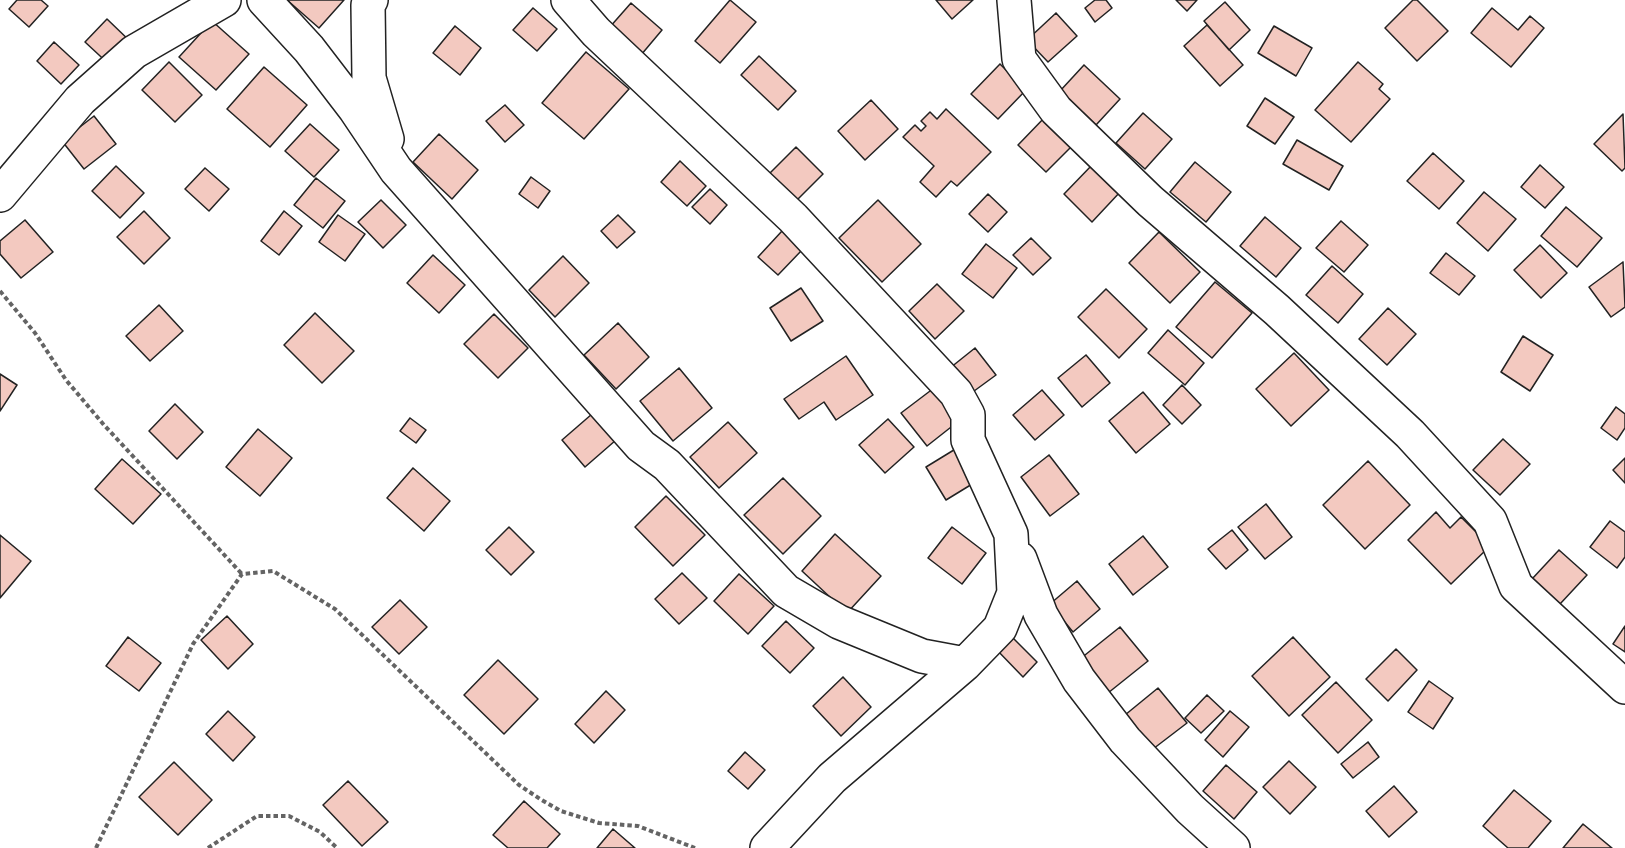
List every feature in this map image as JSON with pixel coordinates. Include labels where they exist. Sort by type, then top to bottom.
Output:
[{"type":"street","points":[[0,195],[80,100],[134,52],[224,0]]},
{"type":"street","points":[[264,0],[309,49],[355,109],[396,170],[641,446],[667,465],[786,591],[839,622],[922,656],[965,664]]},
{"type":"street","points":[[371,0],[368,5],[369,78],[396,170]]},
{"type":"street","points":[[568,0],[596,32],[793,218],[956,393],[968,415],[968,440],[1011,534],[1041,615],[1079,680],[1125,740],[1190,809],[1233,848]]},
{"type":"street","points":[[1014,0],[1019,59],[1056,110],[1150,201],[1277,310],[1410,434],[1490,522],[1516,586],[1625,687]]},
{"type":"street","points":[[767,848],[832,778],[965,664],[1000,628],[1014,593],[1011,534]]},
{"type":"path","points":[[0,291],[35,333],[82,398],[174,503],[242,574]]},
{"type":"path","points":[[96,848],[193,644],[242,574],[273,571],[335,609],[519,785],[540,799],[561,811],[599,823],[638,826],[695,848]]},
{"type":"path","points":[[208,848],[257,816],[289,816],[320,832],[337,848]]},
{"type":"building","points":[[17,0],[41,0],[48,6],[29,27],[9,9]]},
{"type":"building","points":[[287,0],[344,0],[319,28]]},
{"type":"building","points":[[730,0],[756,22],[720,63],[695,41]]},
{"type":"building","points":[[936,0],[973,0],[952,19]]},
{"type":"building","points":[[1095,0],[1106,0],[1112,8],[1095,22],[1085,8]]},
{"type":"building","points":[[1176,0],[1197,0],[1187,11]]},
{"type":"building","points":[[1413,0],[1417,0],[1448,31],[1417,61],[1385,28]]},
{"type":"building","points":[[1225,2],[1250,30],[1229,50],[1204,21]]},
{"type":"building","points":[[631,3],[662,30],[641,55],[609,28]]},
{"type":"building","points":[[533,8],[557,29],[537,51],[513,30]]},
{"type":"building","points":[[1492,8],[1518,30],[1530,16],[1544,28],[1511,67],[1471,33]]},
{"type":"building","points":[[1056,13],[1077,36],[1048,62],[1027,40]]},
{"type":"building","points":[[107,19],[134,45],[113,68],[85,42]]},
{"type":"building","points":[[212,21],[249,54],[216,90],[179,57]]},
{"type":"building","points":[[1207,25],[1243,65],[1220,86],[1184,46]]},
{"type":"building","points":[[455,26],[481,48],[460,75],[433,53]]},
{"type":"building","points":[[1274,26],[1312,48],[1296,76],[1258,53]]},
{"type":"building","points":[[54,42],[79,65],[61,84],[37,61]]},
{"type":"building","points":[[586,52],[629,89],[584,139],[542,103]]},
{"type":"building","points":[[759,56],[796,91],[778,110],[741,75]]},
{"type":"building","points":[[169,62],[202,95],[175,122],[142,90]]},
{"type":"building","points":[[1358,62],[1383,84],[1379,89],[1390,99],[1351,142],[1315,110]]},
{"type":"building","points":[[1000,64],[1026,90],[998,119],[971,94]]},
{"type":"building","points":[[1084,65],[1120,99],[1096,125],[1060,91]]},
{"type":"building","points":[[264,67],[307,105],[270,147],[227,109]]},
{"type":"building","points":[[1265,98],[1294,117],[1275,144],[1247,126]]},
{"type":"building","points":[[871,100],[898,129],[865,160],[838,131]]},
{"type":"building","points":[[505,105],[524,125],[505,142],[486,121]]},
{"type":"building","points":[[946,109],[991,152],[957,186],[951,181],[936,197],[920,182],[934,166],[903,137],[915,125],[921,131],[926,126],[921,121],[930,112],[937,119]]},
{"type":"building","points":[[1143,113],[1172,139],[1145,169],[1116,143]]},
{"type":"building","points":[[1623,114],[1625,168],[1622,171],[1594,144]]},
{"type":"building","points":[[1047,115],[1075,143],[1046,172],[1018,145]]},
{"type":"building","points":[[94,116],[116,144],[84,169],[62,141]]},
{"type":"building","points":[[310,124],[339,150],[314,177],[285,151]]},
{"type":"building","points":[[439,134],[478,170],[452,199],[413,162]]},
{"type":"building","points":[[1297,140],[1343,166],[1329,190],[1283,164]]},
{"type":"building","points":[[796,147],[823,174],[795,202],[767,176]]},
{"type":"building","points":[[1433,153],[1464,181],[1439,209],[1407,181]]},
{"type":"building","points":[[680,161],[706,186],[687,206],[661,182]]},
{"type":"building","points":[[1195,162],[1231,192],[1206,222],[1170,192]]},
{"type":"building","points":[[1093,164],[1121,191],[1092,222],[1064,194]]},
{"type":"building","points":[[1540,165],[1564,187],[1545,208],[1521,187]]},
{"type":"building","points":[[116,166],[144,193],[120,218],[92,191]]},
{"type":"building","points":[[205,168],[229,189],[209,211],[185,189]]},
{"type":"building","points":[[531,177],[550,191],[538,208],[519,194]]},
{"type":"building","points":[[316,178],[345,201],[323,228],[294,205]]},
{"type":"building","points":[[710,189],[727,205],[710,224],[692,207]]},
{"type":"building","points":[[1484,192],[1516,219],[1488,251],[1457,223]]},
{"type":"building","points":[[988,194],[1007,212],[988,232],[969,214]]},
{"type":"building","points":[[381,200],[406,225],[383,248],[358,222]]},
{"type":"building","points":[[878,200],[921,244],[882,282],[839,238]]},
{"type":"building","points":[[1566,207],[1602,238],[1577,267],[1541,236]]},
{"type":"building","points":[[144,211],[170,238],[144,264],[117,237]]},
{"type":"building","points":[[284,211],[302,226],[279,255],[261,241]]},
{"type":"building","points":[[338,215],[365,234],[345,261],[319,242]]},
{"type":"building","points":[[618,215],[635,232],[617,248],[601,231]]},
{"type":"building","points":[[1265,217],[1301,248],[1276,277],[1240,246]]},
{"type":"building","points":[[25,220],[53,252],[21,278],[0,254],[0,241]]},
{"type":"building","points":[[1341,221],[1368,245],[1344,272],[1316,248]]},
{"type":"building","points":[[782,231],[802,250],[778,275],[758,257]]},
{"type":"building","points":[[1159,232],[1200,272],[1170,303],[1129,263]]},
{"type":"building","points":[[1031,238],[1051,258],[1033,275],[1013,255]]},
{"type":"building","points":[[986,244],[1017,268],[993,298],[962,274]]},
{"type":"building","points":[[1540,245],[1567,273],[1541,298],[1514,270]]},
{"type":"building","points":[[1446,253],[1475,276],[1459,295],[1430,273]]},
{"type":"building","points":[[433,255],[465,285],[439,313],[407,283]]},
{"type":"building","points":[[563,256],[589,283],[555,317],[529,290]]},
{"type":"building","points":[[1623,262],[1625,307],[1611,317],[1589,287]]},
{"type":"building","points":[[1332,266],[1363,294],[1338,323],[1306,295]]},
{"type":"building","points":[[1215,282],[1252,313],[1212,358],[1176,327]]},
{"type":"building","points":[[937,284],[964,311],[935,339],[909,311]]},
{"type":"building","points":[[801,288],[823,321],[791,341],[770,308]]},
{"type":"building","points":[[1106,289],[1147,329],[1119,358],[1078,317]]},
{"type":"building","points":[[159,305],[183,331],[150,361],[126,336]]},
{"type":"building","points":[[1388,308],[1416,334],[1387,365],[1359,339]]},
{"type":"building","points":[[315,313],[354,351],[322,383],[284,345]]},
{"type":"building","points":[[494,314],[528,348],[498,378],[464,344]]},
{"type":"building","points":[[618,323],[649,357],[616,389],[584,355]]},
{"type":"building","points":[[1168,330],[1204,363],[1185,385],[1148,353]]},
{"type":"building","points":[[1523,336],[1553,355],[1530,391],[1501,372]]},
{"type":"building","points":[[975,348],[996,375],[970,394],[950,368]]},
{"type":"building","points":[[1294,353],[1329,390],[1291,426],[1256,389]]},
{"type":"building","points":[[1086,355],[1110,383],[1082,407],[1058,378]]},
{"type":"building","points":[[846,356],[873,395],[836,420],[824,402],[799,419],[784,399]]},
{"type":"building","points":[[679,368],[712,408],[673,441],[640,401]]},
{"type":"building","points":[[0,374],[17,385],[0,411]]},
{"type":"building","points":[[1182,385],[1201,405],[1182,424],[1163,405]]},
{"type":"building","points":[[934,388],[960,420],[927,446],[901,413]]},
{"type":"building","points":[[1042,390],[1064,415],[1035,440],[1013,415]]},
{"type":"building","points":[[1143,392],[1170,424],[1136,453],[1109,421]]},
{"type":"building","points":[[175,404],[203,432],[177,459],[149,431]]},
{"type":"building","points":[[1616,407],[1625,414],[1625,428],[1617,440],[1601,428]]},
{"type":"building","points":[[592,414],[616,440],[585,467],[562,440]]},
{"type":"building","points":[[410,418],[426,430],[416,443],[400,431]]},
{"type":"building","points":[[888,419],[914,447],[885,473],[859,445]]},
{"type":"building","points":[[728,422],[757,453],[719,488],[690,457]]},
{"type":"building","points":[[258,429],[292,458],[260,496],[226,467]]},
{"type":"building","points":[[1503,439],[1530,464],[1500,495],[1473,470]]},
{"type":"building","points":[[962,445],[982,478],[946,500],[926,467]]},
{"type":"building","points":[[1049,455],[1079,494],[1050,516],[1021,477]]},
{"type":"building","points":[[1625,458],[1625,483],[1613,470]]},
{"type":"building","points":[[122,459],[161,494],[133,524],[95,489]]},
{"type":"building","points":[[1368,461],[1410,505],[1365,549],[1323,505]]},
{"type":"building","points":[[413,468],[450,501],[424,531],[387,498]]},
{"type":"building","points":[[783,478],[821,516],[783,554],[744,515]]},
{"type":"building","points":[[666,496],[705,535],[673,566],[635,527]]},
{"type":"building","points":[[1266,504],[1292,537],[1265,559],[1238,527]]},
{"type":"building","points":[[1436,512],[1450,528],[1461,517],[1490,546],[1451,584],[1408,540]]},
{"type":"building","points":[[1610,521],[1625,532],[1625,557],[1617,568],[1590,547]]},
{"type":"building","points":[[509,527],[534,552],[511,575],[486,550]]},
{"type":"building","points":[[952,527],[986,553],[962,584],[928,558]]},
{"type":"building","points":[[1232,530],[1248,550],[1226,569],[1208,549]]},
{"type":"building","points":[[835,534],[881,576],[847,613],[802,571]]},
{"type":"building","points":[[0,535],[31,561],[0,598]]},
{"type":"building","points":[[1143,536],[1168,567],[1133,595],[1109,564]]},
{"type":"building","points":[[1559,550],[1587,575],[1560,604],[1532,579]]},
{"type":"building","points":[[682,573],[707,598],[679,624],[655,599]]},
{"type":"building","points":[[739,574],[774,606],[748,634],[714,601]]},
{"type":"building","points":[[1077,581],[1100,609],[1073,632],[1050,604]]},
{"type":"building","points":[[400,600],[427,627],[399,654],[372,627]]},
{"type":"building","points":[[227,616],[253,644],[228,669],[201,640]]},
{"type":"building","points":[[786,621],[814,648],[790,673],[762,646]]},
{"type":"building","points":[[1625,626],[1625,652],[1613,644]]},
{"type":"building","points":[[1120,627],[1148,661],[1108,693],[1080,659]]},
{"type":"building","points":[[1009,634],[1037,662],[1023,677],[995,648]]},
{"type":"building","points":[[128,637],[161,663],[139,691],[106,666]]},
{"type":"building","points":[[1293,637],[1330,677],[1289,716],[1252,676]]},
{"type":"building","points":[[1396,649],[1417,670],[1388,701],[1366,679]]},
{"type":"building","points":[[498,660],[538,699],[504,734],[464,695]]},
{"type":"building","points":[[843,677],[871,707],[841,736],[813,706]]},
{"type":"building","points":[[1429,681],[1453,698],[1433,729],[1408,712]]},
{"type":"building","points":[[1336,682],[1372,720],[1338,753],[1302,715]]},
{"type":"building","points":[[1158,688],[1187,723],[1153,749],[1125,715]]},
{"type":"building","points":[[606,691],[625,710],[594,743],[575,724]]},
{"type":"building","points":[[1207,695],[1224,711],[1201,733],[1185,718]]},
{"type":"building","points":[[228,711],[255,737],[233,761],[206,734]]},
{"type":"building","points":[[1230,711],[1249,727],[1223,757],[1205,740]]},
{"type":"building","points":[[1368,742],[1379,757],[1353,778],[1341,764]]},
{"type":"building","points":[[745,752],[765,770],[748,789],[728,771]]},
{"type":"building","points":[[1289,761],[1316,787],[1290,814],[1263,787]]},
{"type":"building","points":[[174,762],[212,800],[178,835],[139,797]]},
{"type":"building","points":[[1226,765],[1257,792],[1234,819],[1203,791]]},
{"type":"building","points":[[348,781],[388,822],[362,846],[323,805]]},
{"type":"building","points":[[1394,786],[1417,812],[1389,837],[1366,811]]},
{"type":"building","points":[[1514,790],[1551,821],[1528,848],[1508,848],[1483,826]]},
{"type":"building","points":[[524,801],[560,834],[547,848],[508,848],[493,835]]},
{"type":"building","points":[[1583,824],[1612,848],[1563,848]]},
{"type":"building","points":[[613,829],[635,848],[597,848]]}]
